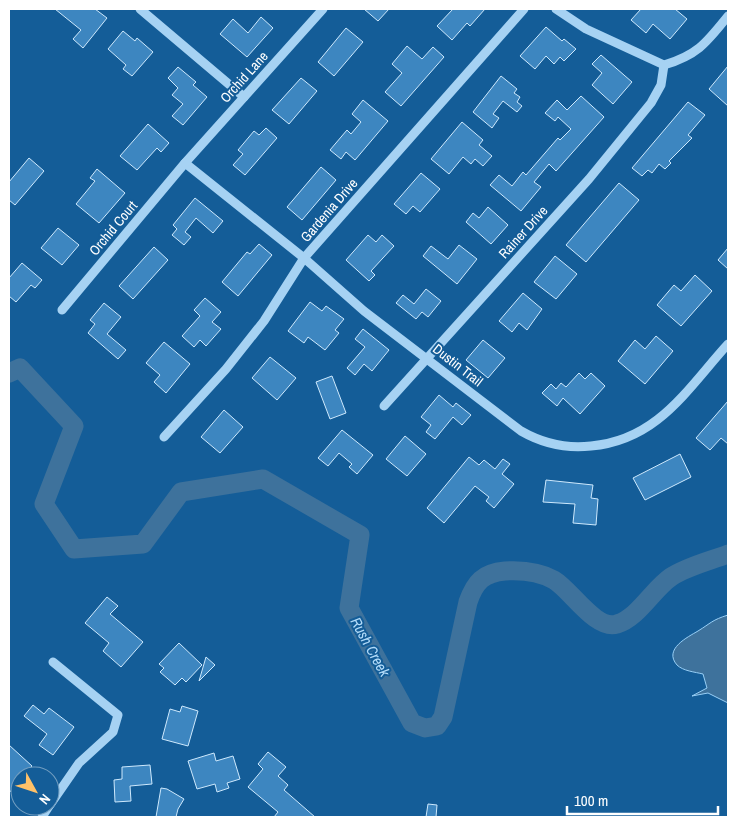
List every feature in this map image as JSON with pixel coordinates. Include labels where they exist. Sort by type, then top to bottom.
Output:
[{"type":"street","points":[[140,9],[244,97]]},
{"type":"street","name":"Orchid Lane","points":[[185,163],[323,9]]},
{"type":"street","name":"Gardenia Drive","points":[[164,437],[226,369],[258,328],[304,258],[524,9]]},
{"type":"street","points":[[556,9],[586,29],[664,65],[686,58],[697,51],[728,16]]},
{"type":"street","name":"Rainer Drive","points":[[384,406],[589,179],[651,103],[661,85],[664,65]]},
{"type":"street","name":"Dustin Trail","points":[[185,163],[304,258],[364,311],[521,431],[536,440],[561,446],[582,447],[622,441],[647,429],[677,402],[728,344]]},
{"type":"street","name":"Orchid Court","points":[[62,310],[185,163]]},
{"type":"street","points":[[53,662],[118,715],[113,732],[78,763],[60,790]]},
{"type":"water","points":[[728,615],[728,703],[708,693],[692,696],[707,688],[703,674],[686,670],[677,665],[673,659],[675,649],[678,644],[715,620]]},
{"type":"building","points":[[55,9],[95,9],[107,18],[83,48],[73,39],[81,30]]},
{"type":"building","points":[[364,9],[389,9],[378,21]]},
{"type":"building","points":[[453,9],[485,9],[470,26],[467,23],[452,40],[437,26]]},
{"type":"building","points":[[641,9],[675,9],[687,19],[670,39],[653,24],[646,33],[631,20]]},
{"type":"building","points":[[261,17],[273,28],[247,57],[220,34],[233,19],[248,33]]},
{"type":"building","points":[[546,27],[562,41],[564,39],[576,49],[564,61],[560,57],[554,64],[546,56],[535,69],[520,56]]},
{"type":"building","points":[[346,28],[363,42],[334,76],[318,62]]},
{"type":"building","points":[[123,31],[135,41],[137,38],[153,52],[132,76],[123,69],[126,65],[108,49]]},
{"type":"building","points":[[407,46],[422,59],[433,47],[444,57],[401,106],[385,92],[402,73],[392,64]]},
{"type":"building","points":[[601,55],[632,82],[613,104],[592,85],[602,73],[592,64]]},
{"type":"building","points":[[728,66],[728,106],[709,89]]},
{"type":"building","points":[[178,67],[196,82],[193,85],[207,97],[183,125],[172,116],[183,104],[172,95],[178,88],[168,78]]},
{"type":"building","points":[[501,76],[517,89],[514,93],[520,97],[517,102],[522,106],[517,112],[503,101],[493,114],[499,118],[492,128],[473,112]]},
{"type":"building","points":[[301,78],[317,91],[289,124],[272,110]]},
{"type":"building","points":[[581,96],[604,117],[556,171],[549,164],[534,182],[541,187],[521,211],[490,185],[499,175],[512,186],[523,172],[526,175],[558,138],[560,140],[571,129],[558,117],[555,121],[545,113],[557,100],[567,110]]},
{"type":"building","points":[[363,100],[388,121],[355,160],[346,152],[341,159],[330,150],[347,130],[351,134],[361,122],[352,114]]},
{"type":"building","points":[[688,102],[705,115],[688,135],[692,138],[669,161],[671,163],[665,169],[659,164],[652,173],[648,170],[642,176],[632,168]]},
{"type":"building","points":[[462,122],[483,140],[479,145],[492,156],[483,166],[475,159],[471,164],[463,157],[449,174],[431,159]]},
{"type":"building","points":[[148,124],[169,143],[161,152],[157,148],[137,170],[120,156]]},
{"type":"building","points":[[266,128],[277,138],[245,175],[233,165],[243,154],[238,150],[254,131],[259,135]]},
{"type":"building","points":[[29,158],[44,171],[15,205],[9,200],[9,182]]},
{"type":"building","points":[[321,167],[336,180],[302,220],[287,207]]},
{"type":"building","points":[[97,169],[125,193],[99,223],[76,204],[95,181],[90,178]]},
{"type":"building","points":[[421,173],[440,189],[420,212],[413,206],[406,214],[394,204]]},
{"type":"building","points":[[619,183],[639,200],[586,262],[566,245]]},
{"type":"building","points":[[195,198],[223,221],[213,233],[196,218],[185,232],[191,237],[184,245],[172,235],[177,229],[173,225]]},
{"type":"building","points":[[488,207],[508,225],[491,244],[466,222],[473,213],[479,218]]},
{"type":"building","points":[[58,228],[79,245],[62,265],[41,248]]},
{"type":"building","points":[[368,235],[376,242],[382,235],[394,246],[371,271],[375,275],[369,281],[346,260]]},
{"type":"building","points":[[259,244],[272,255],[238,296],[222,282],[247,252],[250,254]]},
{"type":"building","points":[[459,245],[477,259],[457,284],[423,256],[431,246],[448,259]]},
{"type":"building","points":[[154,247],[168,260],[133,299],[119,286]]},
{"type":"building","points":[[728,248],[728,269],[718,260]]},
{"type":"building","points":[[555,256],[577,274],[556,299],[534,282]]},
{"type":"building","points":[[22,263],[42,280],[35,288],[31,285],[16,302],[9,296],[9,278]]},
{"type":"building","points":[[695,275],[712,291],[681,326],[657,305],[674,285],[681,291]]},
{"type":"building","points":[[426,289],[441,301],[428,317],[422,312],[416,319],[396,303],[403,295],[414,304]]},
{"type":"building","points":[[523,293],[542,309],[527,330],[519,323],[512,332],[499,321]]},
{"type":"building","points":[[205,298],[221,312],[212,322],[221,329],[206,346],[200,340],[194,347],[182,336],[200,316],[194,310]]},
{"type":"building","points":[[310,302],[322,311],[326,306],[344,319],[335,330],[339,333],[325,350],[308,337],[304,343],[288,331]]},
{"type":"building","points":[[104,303],[121,317],[107,334],[126,350],[118,359],[88,333],[95,324],[90,320]]},
{"type":"building","points":[[363,329],[389,350],[372,371],[364,364],[355,375],[347,368],[365,347],[355,339]]},
{"type":"building","points":[[656,336],[673,351],[645,384],[618,361],[635,340],[645,349]]},
{"type":"building","points":[[483,340],[505,358],[488,378],[466,360]]},
{"type":"building","points":[[164,342],[190,364],[166,393],[154,382],[160,375],[146,363]]},
{"type":"building","points":[[270,357],[296,378],[277,400],[252,378]]},
{"type":"building","points":[[579,373],[585,379],[591,373],[605,386],[580,414],[563,398],[557,406],[542,393],[551,384],[556,389],[561,383],[566,387]]},
{"type":"building","points":[[332,376],[346,413],[330,419],[316,382]]},
{"type":"building","points":[[439,395],[453,407],[456,403],[471,415],[462,425],[453,417],[435,439],[426,432],[431,425],[421,417]]},
{"type":"building","points":[[728,401],[728,444],[721,438],[710,450],[696,438]]},
{"type":"building","points":[[224,410],[243,427],[220,453],[201,437]]},
{"type":"building","points":[[342,430],[373,455],[357,474],[349,467],[352,464],[339,453],[328,466],[318,458]]},
{"type":"building","points":[[405,436],[426,454],[407,476],[386,459]]},
{"type":"building","points":[[680,454],[691,477],[645,500],[633,478]]},
{"type":"building","points":[[469,457],[479,465],[484,460],[495,469],[503,459],[510,464],[502,474],[514,484],[494,508],[486,501],[489,497],[475,486],[444,523],[427,508]]},
{"type":"building","points":[[546,480],[593,485],[591,498],[598,499],[596,525],[573,523],[575,504],[543,502]]},
{"type":"building","points":[[107,597],[118,606],[110,614],[143,642],[121,667],[103,651],[109,643],[85,623]]},
{"type":"building","points":[[179,643],[202,665],[186,682],[182,678],[175,685],[160,672],[164,668],[159,664]]},
{"type":"building","points":[[206,657],[215,665],[199,681]]},
{"type":"building","points":[[33,705],[44,714],[49,708],[74,727],[53,755],[39,745],[47,734],[24,716]]},
{"type":"building","points":[[182,706],[198,711],[188,746],[162,739],[170,709],[180,712]]},
{"type":"building","points":[[9,745],[32,766],[10,766],[9,793]]},
{"type":"building","points":[[268,752],[286,767],[278,776],[288,785],[284,790],[315,817],[274,817],[278,812],[248,787],[263,769],[258,764]]},
{"type":"building","points":[[214,753],[216,761],[233,756],[240,779],[227,783],[229,788],[217,792],[215,784],[197,789],[188,761]]},
{"type":"building","points":[[150,765],[152,784],[130,786],[131,801],[115,802],[114,780],[122,779],[122,767]]},
{"type":"building","points":[[161,788],[167,789],[184,799],[176,817],[156,817]]},
{"type":"building","points":[[428,804],[437,805],[436,817],[426,817]]},
{"type":"waterway","name":"Rush Creek","points":[[9,373],[20,368],[74,426],[44,504],[74,549],[143,544],[181,492],[263,479],[360,535],[349,608],[412,723],[425,728],[437,726],[443,717],[468,602],[477,584],[485,576],[497,572],[511,571],[543,575],[561,585],[592,616],[609,625],[625,621],[632,616],[671,577],[728,554]]}]
